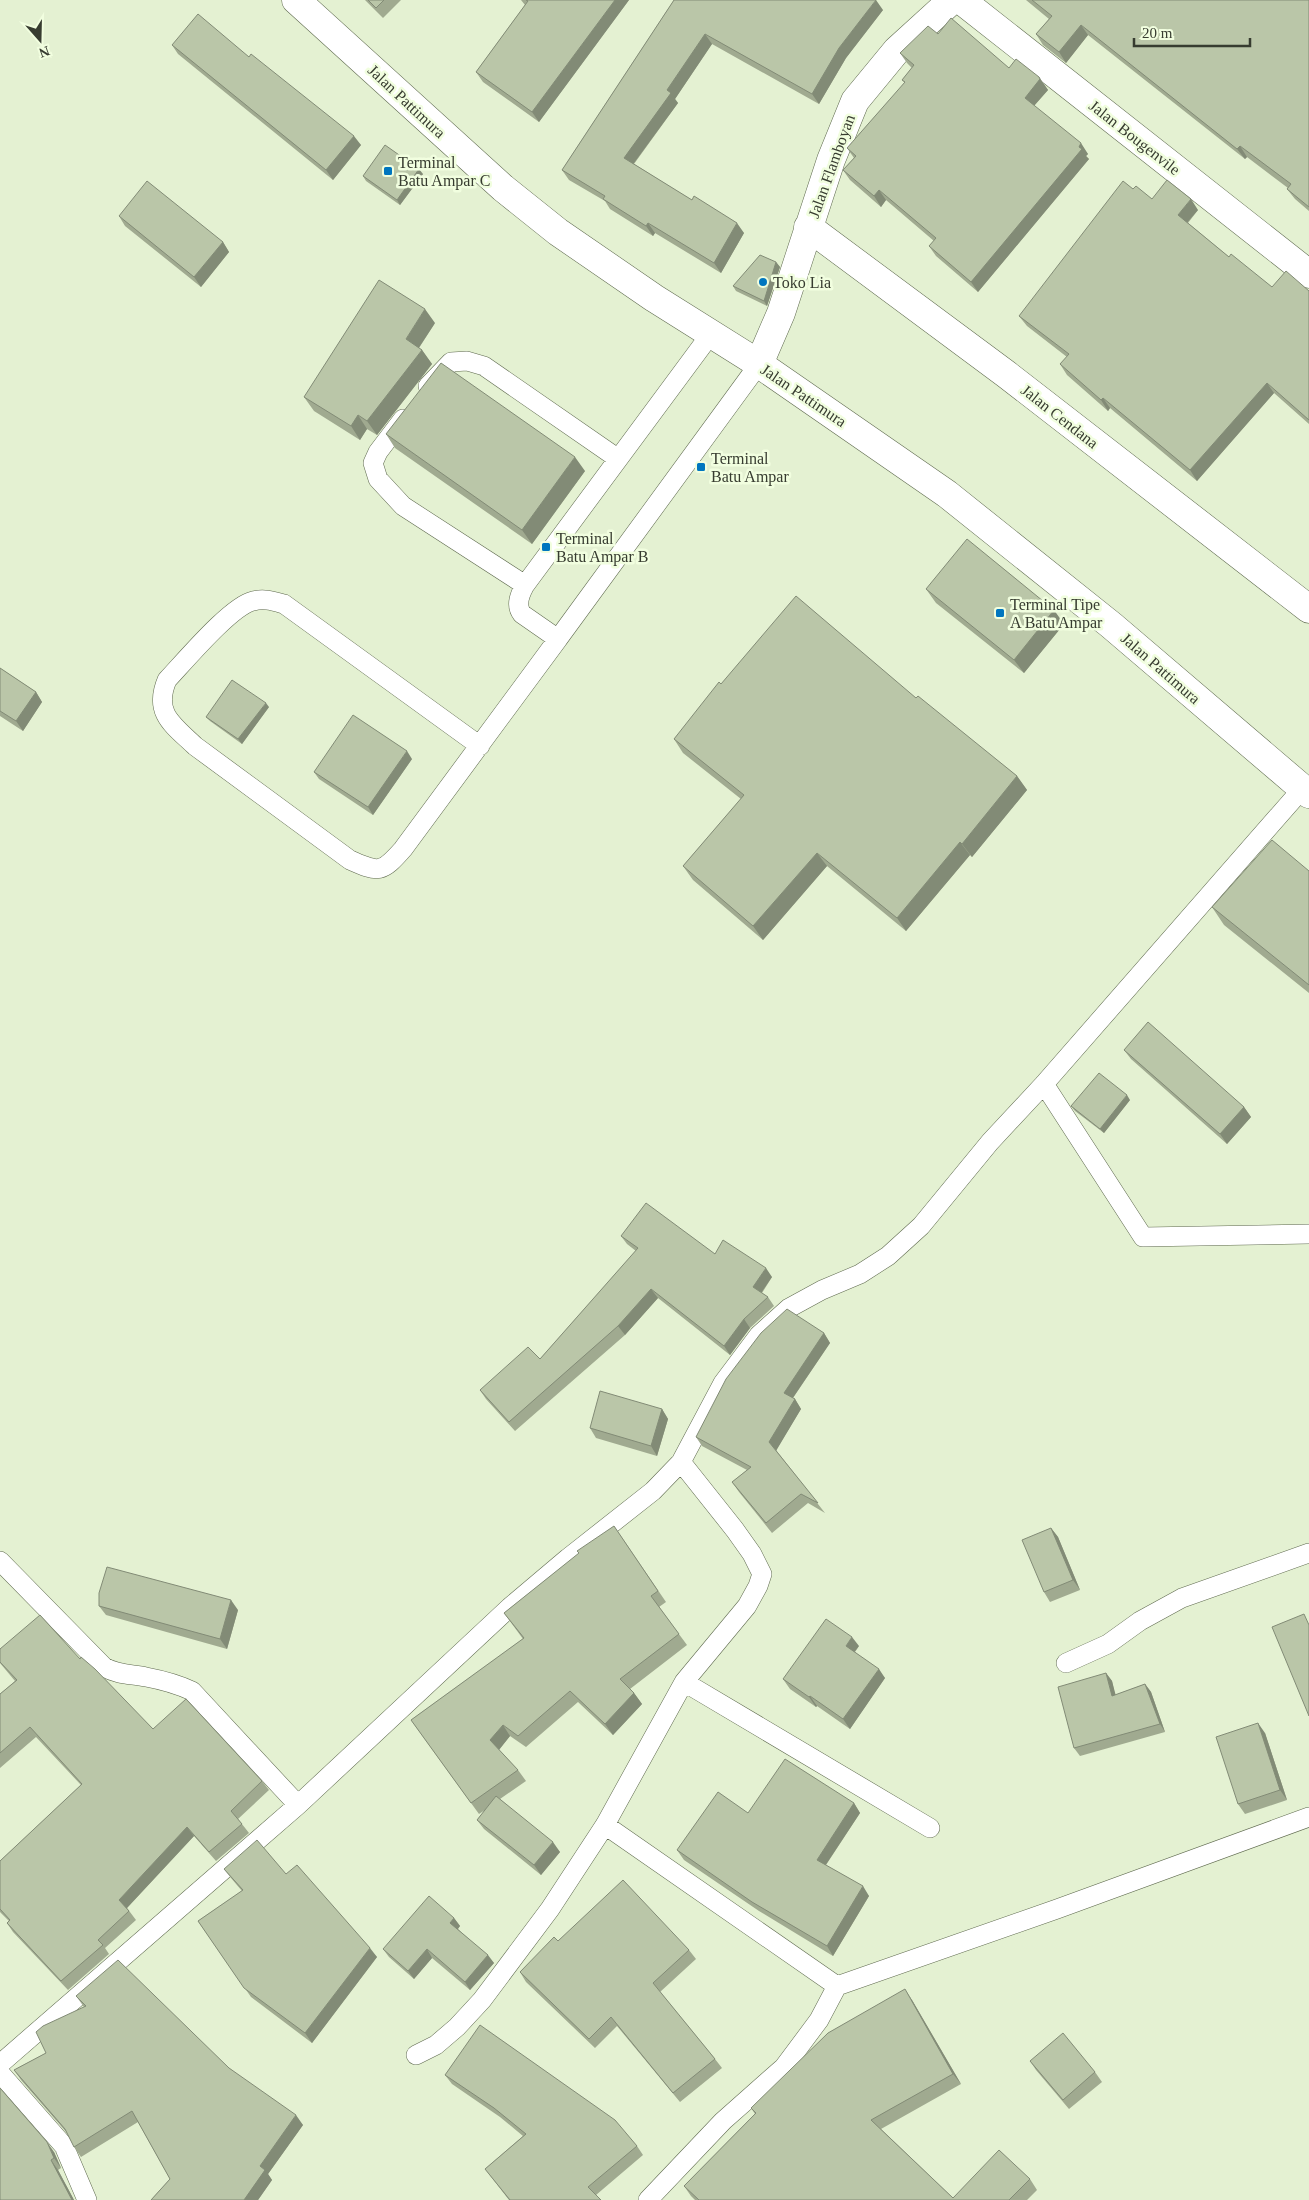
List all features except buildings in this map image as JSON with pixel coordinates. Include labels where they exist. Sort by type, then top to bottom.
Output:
[{"type":"street","name":"Jalan Pattimura","points":[[296,0],[503,188],[558,232],[710,335],[759,364],[948,494],[1111,625],[1306,792]]},
{"type":"street","name":"Jalan Flamboyan","points":[[759,364],[781,313],[831,160],[855,101],[897,50],[952,0]]},
{"type":"street","name":"Jalan Bougenvile","points":[[961,0],[1309,274]]},
{"type":"street","name":"Jalan Cendana","points":[[808,228],[1014,380],[1309,609]]},
{"type":"lane","points":[[558,639],[522,614],[519,610],[520,594],[617,458],[710,335]]},
{"type":"lane","points":[[525,585],[403,506],[378,479],[374,463],[378,452],[437,374],[451,362],[467,361],[484,366],[617,458]]},
{"type":"lane","points":[[480,746],[284,604],[266,599],[251,601],[235,610],[167,680],[161,693],[163,712],[174,726],[195,746],[350,860],[372,870],[380,870],[389,864],[403,849],[480,746],[759,364]]},
{"type":"lane","points":[[0,2064],[298,1805],[510,1607],[568,1558],[653,1491],[681,1462],[723,1383],[759,1335],[789,1308],[822,1290],[860,1274],[888,1256],[921,1226],[990,1142],[1306,792]]},
{"type":"lane","points":[[1044,1084],[1142,1237],[1309,1234]]},
{"type":"lane","points":[[416,2055],[436,2045],[457,2027],[482,2000],[550,1909],[605,1826],[684,1682],[747,1606],[758,1586],[762,1574],[752,1554],[681,1462]]},
{"type":"lane","points":[[1066,1663],[1108,1644],[1140,1621],[1182,1598],[1309,1553]]},
{"type":"lane","points":[[0,1561],[104,1667],[115,1673],[178,1684],[192,1691],[298,1805]]},
{"type":"lane","points":[[684,1682],[930,1828]]},
{"type":"lane","points":[[648,2200],[724,2121],[784,2067],[819,2020],[837,1986],[1057,1909],[1309,1817]]},
{"type":"lane","points":[[605,1826],[837,1986]]},
{"type":"lane","points":[[0,2073],[64,2146],[86,2200]]},
{"type":"place","name":"Terminal Batu Ampar C","points":[[388,171]]},
{"type":"place","name":"Toko Lia","points":[[763,282]]},
{"type":"place","name":"Terminal Batu Ampar","points":[[701,467]]},
{"type":"place","name":"Terminal Batu Ampar B","points":[[546,547]]},
{"type":"place","name":"Terminal Tipe A Batu Ampar","points":[[1000,613]]}]
